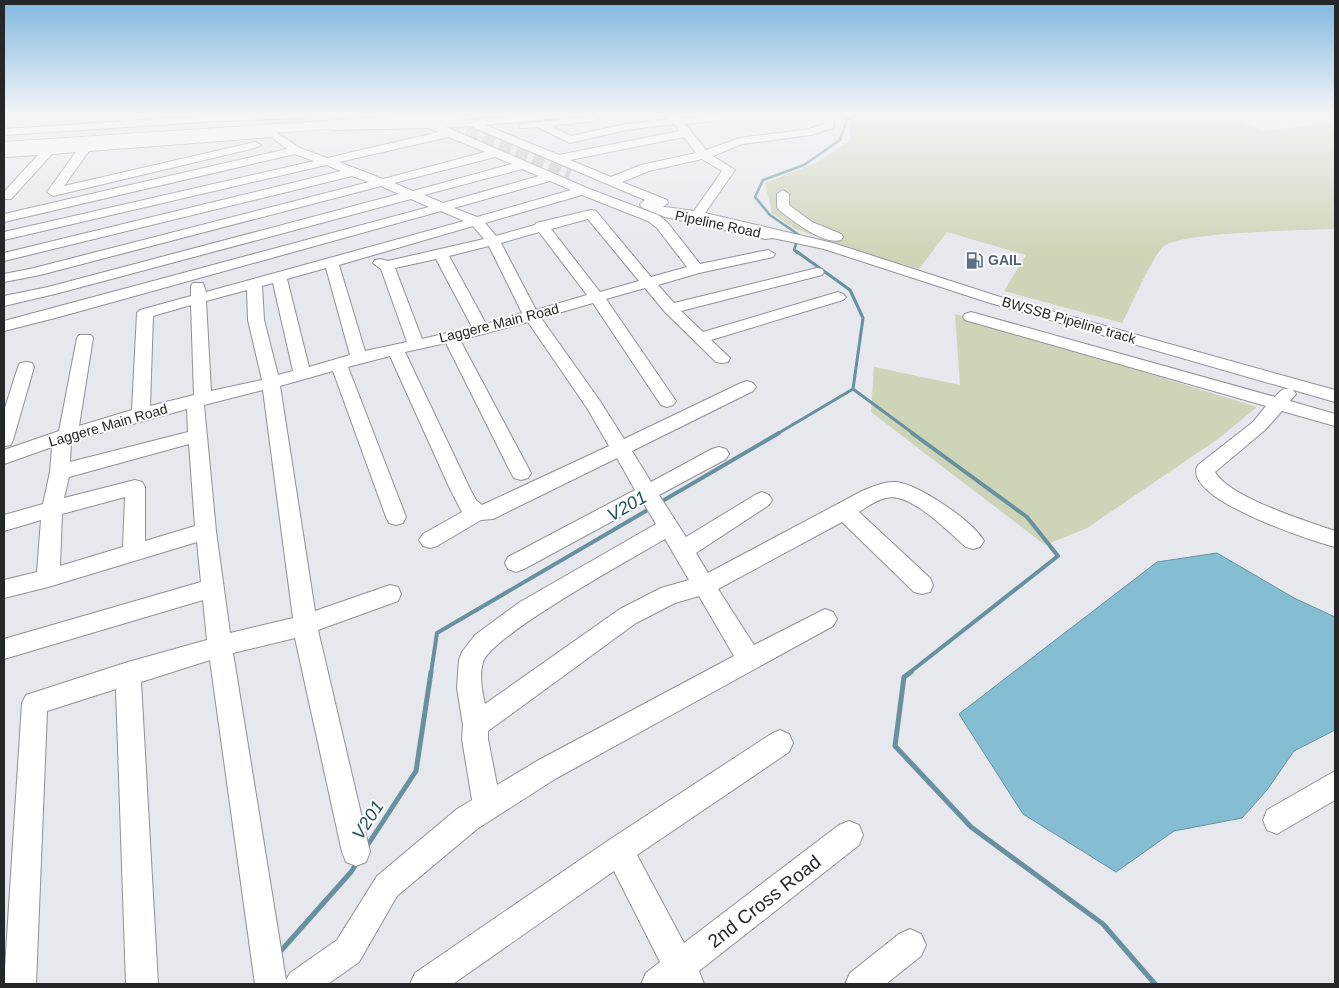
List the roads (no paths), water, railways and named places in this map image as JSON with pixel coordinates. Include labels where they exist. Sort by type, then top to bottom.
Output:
[{"type":"street","points":[[6,196],[39,161]]},
{"type":"street","points":[[75,161],[53,192],[177,161]]},
{"type":"street","points":[[4,218],[248,161]]},
{"type":"street","points":[[4,236],[330,161]]},
{"type":"street","points":[[4,278],[188,233],[465,161]]},
{"type":"street","points":[[515,161],[583,190],[659,215]]},
{"type":"street","name":"Pipeline Road","points":[[564,161],[669,206],[659,215]]},
{"type":"street","points":[[635,161],[645,168]]},
{"type":"street","points":[[612,181],[645,168],[676,161]]},
{"type":"street","points":[[697,215],[728,170],[714,161]]},
{"type":"street","points":[[326,162],[476,221],[492,241],[531,315],[594,406],[749,659]]},
{"type":"street","points":[[4,301],[50,291],[524,165]]},
{"type":"street","points":[[4,257],[352,172]]},
{"type":"street","points":[[570,174],[659,215],[662,225],[696,269]]},
{"type":"street","points":[[4,326],[54,314],[551,177]]},
{"type":"street","points":[[141,414],[145,313],[315,267],[583,190]]},
{"type":"street","points":[[783,194],[783,206],[798,219],[832,241],[880,253]]},
{"type":"street","points":[[292,206],[297,225],[307,244],[315,267]]},
{"type":"street","points":[[416,344],[384,264],[441,254],[592,214],[670,308],[722,358]]},
{"type":"street","name":"Pipeline Road","points":[[659,215],[670,214],[765,235],[773,234]]},
{"type":"street","name":"Pipeline Road","points":[[659,215],[697,215],[805,240]]},
{"type":"street","points":[[541,226],[597,298],[667,401]]},
{"type":"street","points":[[188,233],[200,298],[197,436],[206,531],[269,972]]},
{"type":"street","name":"BWSSB Pipeline track","points":[[805,240],[832,241],[992,299],[1335,396]]},
{"type":"street","points":[[441,254],[481,330]]},
{"type":"street","name":"Laggere Main Road","points":[[4,457],[141,414],[271,383],[395,349],[481,330],[696,269],[768,254]]},
{"type":"street","points":[[331,262],[359,358]]},
{"type":"street","points":[[670,308],[817,272]]},
{"type":"street","points":[[279,277],[302,374]]},
{"type":"street","points":[[992,299],[998,282]]},
{"type":"street","points":[[254,284],[256,320],[271,383],[305,625],[356,852]]},
{"type":"street","points":[[700,338],[838,297]]},
{"type":"street","points":[[971,317],[1283,398],[1335,420]]},
{"type":"street","points":[[450,336],[521,473]]},
{"type":"street","points":[[48,578],[52,509],[85,338]]},
{"type":"street","points":[[395,349],[460,489],[471,508],[477,513]]},
{"type":"street","points":[[339,365],[396,517]]},
{"type":"street","points":[[4,440],[26,367]]},
{"type":"street","points":[[430,540],[477,513],[486,513],[747,387]]},
{"type":"street","points":[[1283,398],[1259,426],[1205,470],[1206,477],[1220,490],[1237,499],[1278,518],[1335,539]]},
{"type":"street","points":[[60,472],[197,436]]},
{"type":"street","points":[[516,564],[720,454]]},
{"type":"street","points":[[4,523],[135,487],[134,553]]},
{"type":"street","points":[[476,725],[628,616],[669,595],[705,585],[886,489],[899,488],[914,494],[973,541]]},
{"type":"street","points":[[683,550],[762,500]]},
{"type":"street","points":[[844,512],[922,585]]},
{"type":"street","points":[[487,806],[475,739],[476,725],[469,688],[470,660],[483,642],[528,609],[669,527]]},
{"type":"street","points":[[4,589],[48,578],[206,531]]},
{"type":"street","points":[[4,649],[214,587]]},
{"type":"street","points":[[20,984],[35,703],[221,646],[305,625],[390,594]]},
{"type":"street","points":[[301,984],[348,951],[387,886],[467,819],[546,770],[825,619]]},
{"type":"street","points":[[128,673],[142,984]]},
{"type":"street","points":[[426,984],[619,850],[780,744]]},
{"type":"street","points":[[1277,820],[1335,785]]},
{"type":"street","name":"2nd Cross Road","points":[[674,979],[849,835]]},
{"type":"street","points":[[619,850],[674,979]]},
{"type":"street","points":[[861,984],[910,945]]},
{"type":"water","points":[[1217,553],[1294,598],[1335,617],[1335,730],[1294,751],[1267,790],[1242,818],[1174,831],[1116,872],[1023,814],[959,714],[1157,562]]},
{"type":"waterway","name":"V201","points":[[798,253],[794,250],[799,235],[770,215],[755,197],[763,180],[804,165],[810,161]]},
{"type":"waterway","name":"V201","points":[[796,251],[850,290],[863,318],[853,389]]},
{"type":"waterway","name":"V201","points":[[777,434],[853,389]]},
{"type":"waterway","points":[[853,389],[914,434]]},
{"type":"waterway","name":"V201","points":[[659,503],[779,433]]},
{"type":"waterway","points":[[909,673],[1058,556],[1027,517],[912,433]]},
{"type":"waterway","name":"V201","points":[[431,673],[437,633],[651,508]]},
{"type":"waterway","name":"V201","points":[[365,849],[416,771],[431,672]]},
{"type":"waterway","points":[[911,672],[904,677],[895,746],[971,827],[1103,924],[1155,984]]},
{"type":"waterway","name":"V201","points":[[279,953],[351,872],[358,861]]},
{"type":"tunnel","points":[[540,161],[570,174]]},
{"type":"place","name":"GAIL","points":[[974,260]]}]
